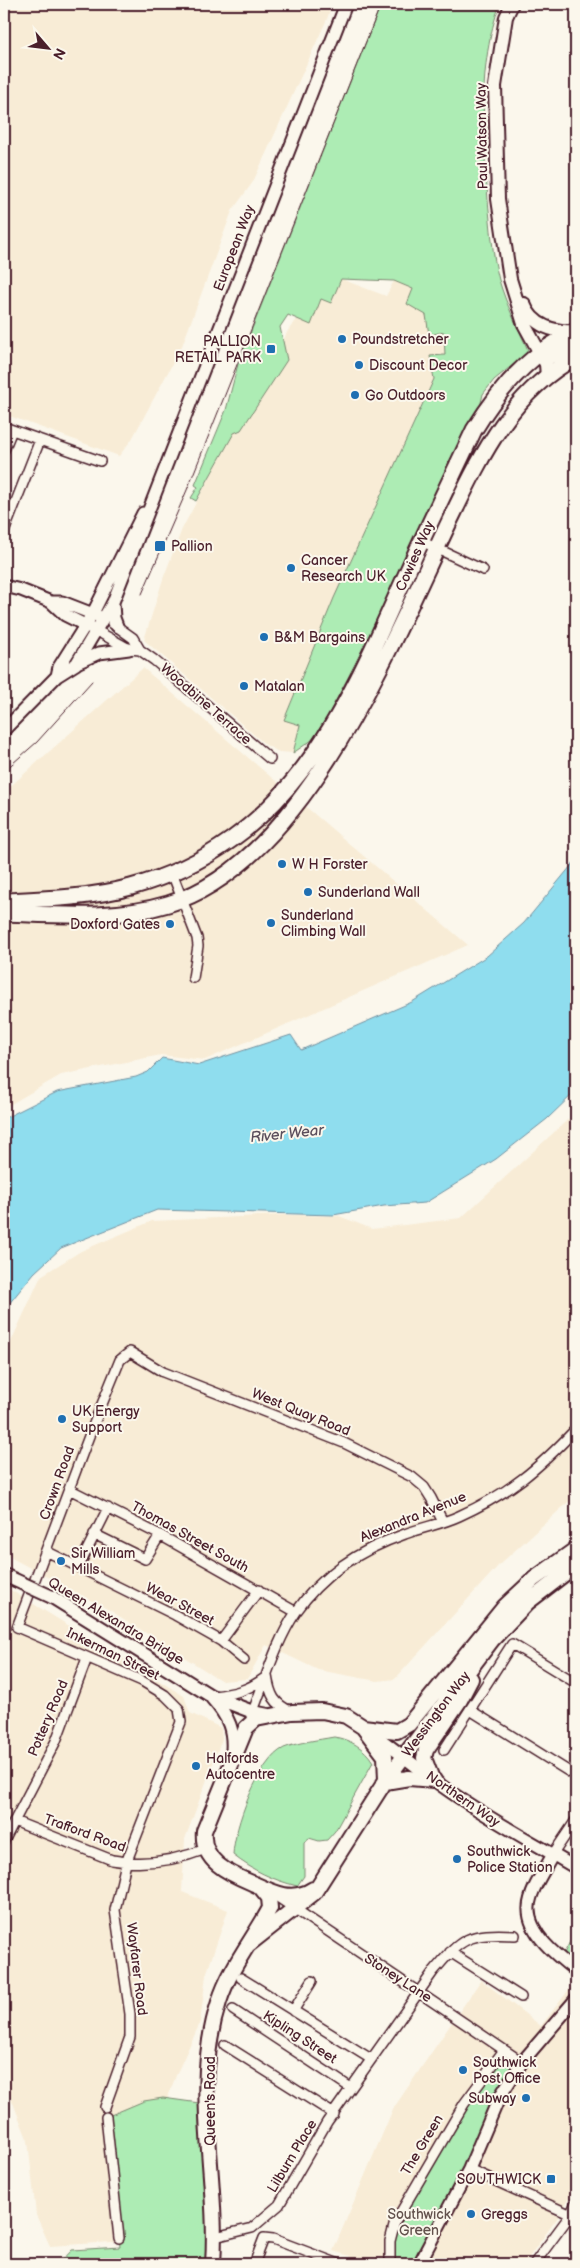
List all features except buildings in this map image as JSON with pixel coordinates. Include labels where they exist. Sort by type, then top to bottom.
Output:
[{"type":"highway","name":"Cowies Way","points":[[4,901],[106,893],[172,873],[199,860],[240,834],[276,801],[303,771],[334,724],[388,616],[421,541],[481,417],[510,380],[539,354],[576,331]]},
{"type":"highway","name":"Cowies Way","points":[[183,899],[244,862],[286,816],[308,788],[351,720],[370,685],[476,466],[502,421],[523,396],[546,376],[576,356]]},
{"type":"highway","points":[[4,914],[72,916],[120,914],[167,905],[183,899]]},
{"type":"main road","name":"Paul Watson Way","points":[[512,4],[506,17],[494,86],[498,199],[508,270],[524,324],[546,364],[546,376]]},
{"type":"main road","name":"Paul Watson Way","points":[[508,270],[532,318],[544,326],[562,331],[576,331]]},
{"type":"main road","points":[[539,354],[552,357],[576,344]]},
{"type":"main road","name":"Wessington Way","points":[[363,1727],[398,1731],[409,1724],[505,1606],[534,1580],[576,1550]]},
{"type":"main road","name":"Wessington Way","points":[[248,1945],[309,1898],[320,1884],[385,1781],[478,1657],[501,1629],[528,1602],[576,1565]]},
{"type":"main road","name":"Queen Alexandra Bridge","points":[[4,1575],[52,1597],[211,1696]]},
{"type":"main road","points":[[363,1727],[385,1756],[385,1781],[409,1778],[433,1779],[424,1758],[426,1750],[430,1740],[460,1700],[478,1657]]},
{"type":"main road","points":[[211,1696],[230,1721],[234,1740],[231,1763]]},
{"type":"main road","name":"Northern Way","points":[[211,1696],[253,1712],[268,1715]]},
{"type":"main road","name":"Northern Way","points":[[246,1728],[256,1719],[268,1715],[292,1712],[334,1712],[363,1727]]},
{"type":"main road","points":[[206,1849],[204,1831],[246,1728]]},
{"type":"main road","name":"Stoney Lane","points":[[206,1849],[217,1865],[229,1873],[268,1891]]},
{"type":"main road","points":[[268,1891],[299,1895],[320,1884]]},
{"type":"main road","name":"Queen's Road","points":[[213,2264],[215,2238],[207,2125],[209,2057],[218,2002],[236,1962],[270,1908],[268,1891]]},
{"type":"street","name":"European Way","points":[[76,664],[113,602],[346,4]]},
{"type":"street","points":[[4,450],[8,428],[100,462]]},
{"type":"street","points":[[4,532],[40,440]]},
{"type":"street","name":"European Way","points":[[56,676],[59,667],[93,613],[134,528],[150,504]]},
{"type":"street","points":[[421,541],[483,570]]},
{"type":"street","points":[[4,586],[21,590],[51,602],[65,615],[97,631]]},
{"type":"street","points":[[51,602],[62,602],[104,618]]},
{"type":"street","points":[[113,602],[114,618],[117,626]]},
{"type":"street","name":"Woodbine Terrace","points":[[104,618],[133,638],[135,650]]},
{"type":"street","name":"Woodbine Terrace","points":[[97,631],[135,650],[270,759]]},
{"type":"street","points":[[4,730],[56,676],[67,672],[76,664],[99,653],[135,650]]},
{"type":"street","points":[[172,873],[183,899],[198,946],[193,978]]},
{"type":"street","name":"Crown Road","points":[[18,1627],[69,1489],[120,1360],[130,1352]]},
{"type":"street","name":"West Quay Road","points":[[130,1352],[163,1372],[344,1443],[412,1477],[424,1487],[442,1522]]},
{"type":"street","name":"Alexandra Avenue","points":[[246,1728],[282,1636],[296,1612],[323,1581],[366,1550],[404,1534],[442,1522],[514,1487],[544,1463],[576,1429]]},
{"type":"street","name":"Thomas Street South","points":[[69,1489],[160,1535],[296,1612]]},
{"type":"street","points":[[79,1566],[108,1508]]},
{"type":"street","points":[[94,1534],[145,1559],[160,1535]]},
{"type":"street","name":"Wear Street","points":[[46,1551],[79,1566],[221,1641],[244,1660]]},
{"type":"street","points":[[221,1641],[259,1590]]},
{"type":"street","name":"Inkerman Street","points":[[18,1627],[142,1681],[165,1695],[179,1709],[181,1722],[138,1834]]},
{"type":"street","points":[[444,1750],[512,1644],[576,1683]]},
{"type":"street","name":"Pottery Road","points":[[4,1841],[56,1741],[87,1658]]},
{"type":"street","points":[[211,1696],[233,1694],[249,1689],[267,1676],[270,1695],[275,1702],[292,1712]]},
{"type":"street","points":[[470,1710],[576,1776]]},
{"type":"street","name":"Northern Way","points":[[363,1727],[405,1756],[433,1779],[503,1826],[576,1868]]},
{"type":"street","points":[[576,1820],[553,1854],[531,1897],[529,1907],[530,1919],[536,1932],[561,1959],[576,1971]]},
{"type":"street","name":"Trafford Road","points":[[14,1821],[112,1860],[126,1863],[178,1860],[206,1849]]},
{"type":"street","name":"Wayfarer Road","points":[[105,2107],[130,2037],[130,2014],[115,1910],[126,1863],[138,1834]]},
{"type":"street","name":"Stoney Lane","points":[[268,1891],[522,2062]]},
{"type":"street","name":"Lilburn Place","points":[[215,2238],[252,2228],[265,2219],[279,2205],[334,2114],[371,2059],[419,1991],[450,1952],[465,1938],[488,1933],[515,1935]]},
{"type":"street","points":[[450,1952],[521,1996]]},
{"type":"street","points":[[241,1978],[371,2059]]},
{"type":"street","points":[[293,2011],[312,1981]]},
{"type":"street","points":[[419,2264],[469,2169],[499,2098],[522,2062],[576,1999]]},
{"type":"street","name":"Kipling Street","points":[[233,2010],[352,2088]]},
{"type":"street","points":[[225,2045],[334,2114]]},
{"type":"street","name":"The Green","points":[[390,2264],[390,2242],[399,2215],[464,2104],[504,2050]]},
{"type":"street","points":[[106,2117],[119,2238]]},
{"type":"street","points":[[469,2169],[573,2216]]},
{"type":"street","points":[[534,2264],[573,2216],[576,2202]]},
{"type":"street","points":[[254,2264],[264,2238],[273,2239],[339,2264]]},
{"type":"shaded area","points":[[4,4],[332,4],[327,19],[253,182],[232,211],[182,346],[132,439],[119,456],[4,414]]},
{"type":"shaded area","name":"PALLION RETAIL PARK","points":[[341,279],[386,296],[394,281],[413,289],[426,315],[444,331],[445,355],[430,357],[434,379],[334,598],[284,720],[300,725],[293,753],[279,752],[266,745],[144,640],[163,579],[182,529],[289,329],[317,296]]},
{"type":"shaded area","points":[[143,668],[468,945],[205,1060],[161,1055],[61,1075],[4,1108],[4,792]]},
{"type":"shaded area","points":[[576,1112],[576,1495],[499,1565],[395,1679],[377,1681],[318,1670],[266,1645],[247,1679],[222,1681],[111,1611],[4,1554],[4,1357],[41,1276],[81,1251],[152,1221],[283,1215],[339,1216],[372,1229],[461,1218]]},
{"type":"shaded area","points":[[4,1586],[184,1696],[190,1713],[221,1728],[222,1739],[185,1839],[182,1892],[228,1910],[206,1975],[200,2023],[177,2073],[151,2141],[143,2240],[50,2246],[36,2215],[28,2141],[4,2080]]},
{"type":"shaded area","points":[[481,1980],[541,2026],[574,1983],[576,1985],[575,2188],[558,2217],[524,2264],[358,2264],[350,2256],[333,2251],[393,2109]]},
{"type":"green space","points":[[381,4],[500,4],[488,51],[485,76],[484,126],[488,200],[493,250],[499,280],[528,350],[525,355],[494,380],[483,394],[480,407],[463,436],[360,655],[326,719],[312,740],[293,753],[300,725],[284,720],[334,598],[434,379],[430,356],[445,355],[444,332],[429,335],[426,315],[407,304],[413,289],[394,281],[341,279],[331,303],[321,299],[311,325],[288,315],[280,327],[287,360],[241,430],[234,433],[196,501],[191,498],[198,487],[195,485],[226,410],[238,364]]},
{"type":"green space","points":[[334,1737],[356,1745],[366,1752],[373,1762],[335,1831],[327,1840],[319,1841],[309,1838],[304,1842],[304,1876],[297,1886],[263,1874],[233,1855],[234,1843],[249,1796],[265,1766],[274,1755],[290,1746]]},
{"type":"green space","points":[[576,1930],[576,1971],[561,1959]]},
{"type":"green space","name":"Southwick Green","points":[[504,2050],[522,2062],[419,2264],[390,2264],[390,2241],[424,2169]]},
{"type":"green space","points":[[163,2098],[199,2103],[207,2204],[207,2264],[59,2264],[72,2250],[120,2247],[106,2117],[144,2101]]},
{"type":"water","name":"River Wear","points":[[576,860],[576,1091],[547,1119],[496,1159],[425,1203],[384,1206],[333,1215],[157,1210],[61,1248],[34,1273],[4,1310],[5,1118],[57,1092],[136,1077],[148,1072],[162,1058],[199,1065],[291,1035],[301,1050],[412,1002],[487,956],[524,923]]},
{"type":"tram line","points":[[142,594],[187,490],[381,4]]},
{"type":"tram line","points":[[4,771],[37,742],[92,681]]},
{"type":"place","name":"Poundstretcher","points":[[342,339]]},
{"type":"place","name":"PALLION RETAIL PARK","points":[[271,349]]},
{"type":"place","name":"Discount Decor","points":[[359,365]]},
{"type":"place","name":"Go Outdoors","points":[[355,395]]},
{"type":"place","name":"Pallion","points":[[160,546]]},
{"type":"place","name":"Cancer Research UK","points":[[291,568]]},
{"type":"place","name":"B&M Bargains","points":[[264,637]]},
{"type":"place","name":"Matalan","points":[[244,686]]},
{"type":"place","name":"W H Forster","points":[[282,864]]},
{"type":"place","name":"Sunderland Wall","points":[[308,892]]},
{"type":"place","name":"Sunderland Climbing Wall","points":[[271,923]]},
{"type":"place","name":"Doxford Gates","points":[[170,924]]},
{"type":"place","name":"UK Energy Support","points":[[62,1419]]},
{"type":"place","name":"Sir William Mills","points":[[61,1561]]},
{"type":"place","name":"Halfords Autocentre","points":[[196,1766]]},
{"type":"place","name":"Southwick Police Station","points":[[457,1859]]},
{"type":"place","name":"Southwick Post Office","points":[[463,2070]]},
{"type":"place","name":"Subway","points":[[526,2098]]},
{"type":"place","name":"SOUTHWICK","points":[[551,2179]]},
{"type":"place","name":"Greggs","points":[[471,2214]]}]
